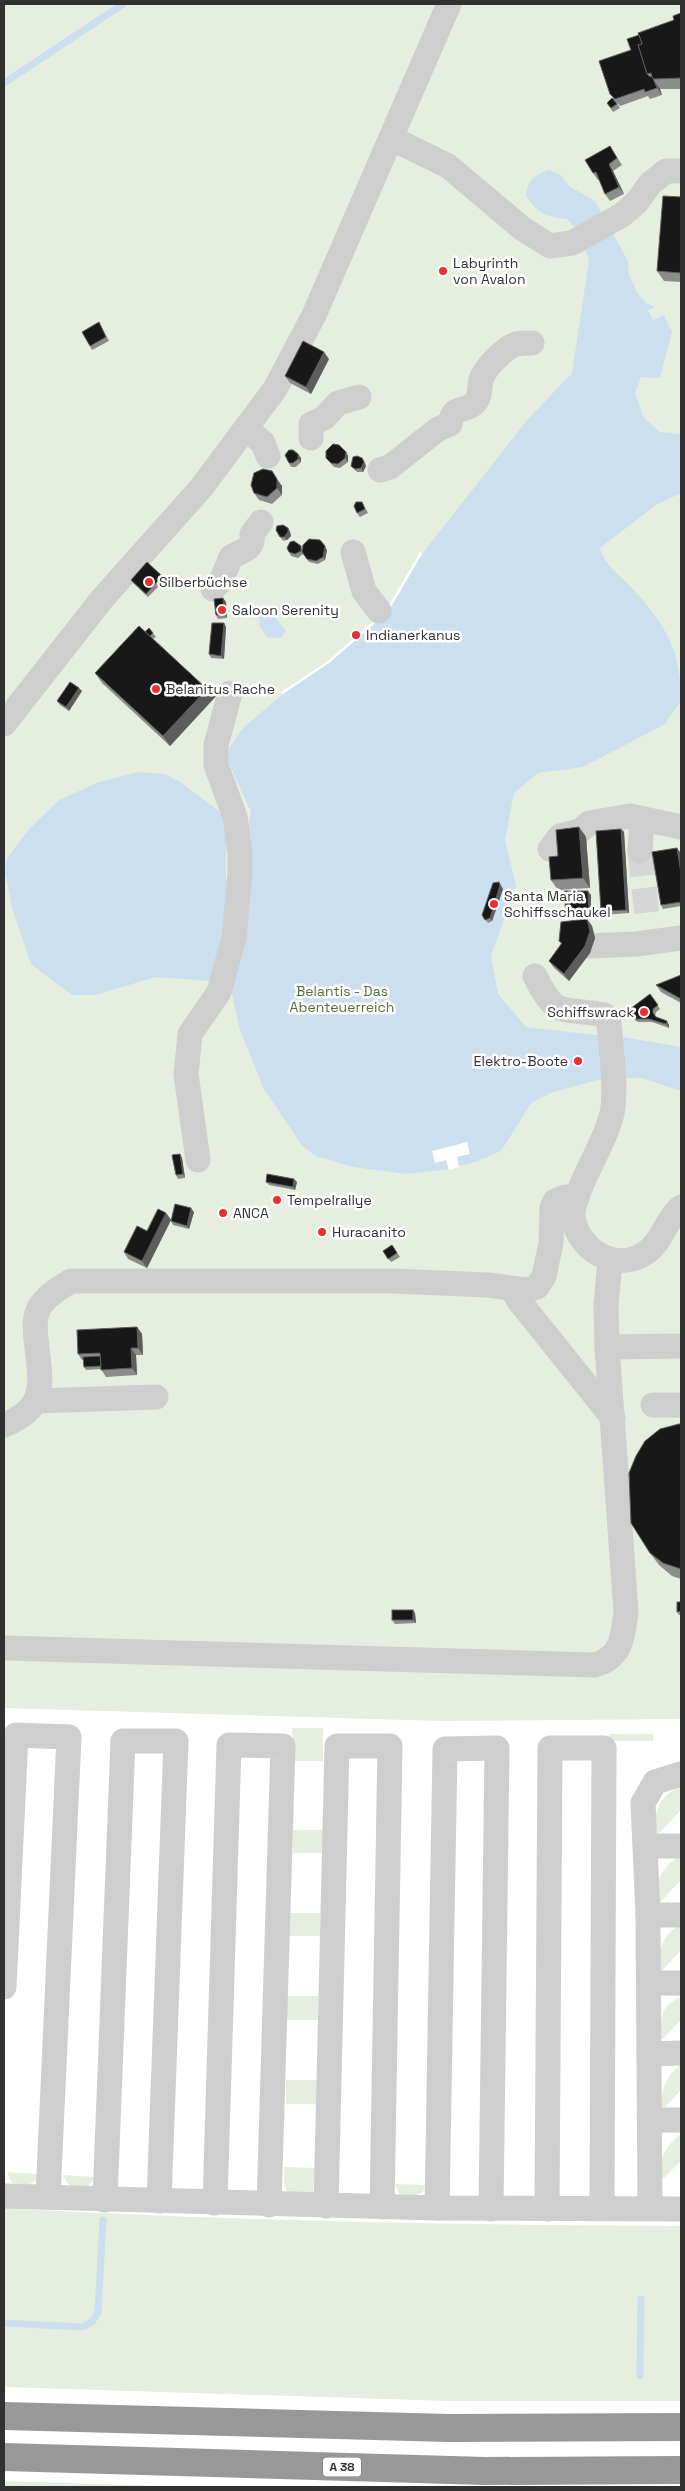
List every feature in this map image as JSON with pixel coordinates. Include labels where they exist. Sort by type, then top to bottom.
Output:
[{"type":"highway","points":[[4,2416],[448,2428],[681,2427]]},
{"type":"highway","name":"A 38","points":[[4,2456],[485,2471],[681,2470]]},
{"type":"street","points":[[4,724],[102,599],[201,488],[247,429],[274,389],[314,315],[449,4]]},
{"type":"street","points":[[391,138],[448,166],[523,229],[550,246],[572,243],[622,215],[636,203],[650,184],[666,171],[681,171]]},
{"type":"street","points":[[380,470],[390,467],[414,450],[438,429],[450,424],[452,415],[458,410],[472,406],[480,395],[485,369],[491,363],[517,344],[532,343]]},
{"type":"street","points":[[311,438],[311,424],[324,418],[338,403],[359,396]]},
{"type":"street","points":[[247,429],[263,443],[268,456]]},
{"type":"street","points":[[213,589],[221,581],[231,557],[248,551],[253,541],[252,534],[261,522]]},
{"type":"street","points":[[353,552],[364,591],[379,611]]},
{"type":"street","points":[[198,1160],[186,1074],[190,1034],[219,992],[234,938],[240,873],[240,854],[235,817],[216,765],[216,745],[230,693]]},
{"type":"street","points":[[550,850],[560,836],[580,830],[589,823],[630,816],[681,827]]},
{"type":"street","points":[[640,851],[642,819]]},
{"type":"street","points":[[587,946],[636,944],[681,938]]},
{"type":"street","points":[[535,976],[546,999],[557,1008],[604,1016],[609,1023],[614,1080],[613,1108],[604,1140],[577,1198],[573,1216],[580,1235],[592,1251],[610,1261],[627,1260],[643,1255],[655,1245],[665,1232],[672,1214],[681,1207]]},
{"type":"street","points":[[4,1425],[19,1419],[37,1401],[40,1378],[36,1317],[47,1298],[71,1281],[393,1281],[488,1285],[527,1290],[537,1286],[544,1276],[549,1260],[552,1208],[555,1201],[565,1197],[577,1198]]},
{"type":"street","points":[[4,1648],[594,1665],[606,1662],[615,1654],[623,1635],[626,1612],[607,1347],[606,1305],[610,1261]]},
{"type":"street","points":[[512,1289],[519,1301],[613,1418]]},
{"type":"street","points":[[607,1347],[681,1346]]},
{"type":"street","points":[[37,1401],[156,1397]]},
{"type":"street","points":[[653,1405],[681,1405]]},
{"type":"street","points":[[4,1987],[16,1735],[69,1738],[48,2197]]},
{"type":"street","points":[[105,2200],[123,1741],[176,1741],[159,2202]]},
{"type":"street","points":[[215,2203],[229,1745],[283,1746],[269,2205]]},
{"type":"street","points":[[326,2206],[337,1746],[390,1746],[382,2207]]},
{"type":"street","points":[[437,2208],[445,1749],[497,1748],[491,2209]]},
{"type":"street","points":[[547,2209],[550,1748],[604,1748],[602,2208]]},
{"type":"street","points":[[650,2208],[651,2120],[648,1915],[643,1803],[655,1782],[681,1774]]},
{"type":"street","points":[[646,1846],[681,1846]]},
{"type":"street","points":[[648,1915],[681,1914]]},
{"type":"street","points":[[649,1983],[681,1983]]},
{"type":"street","points":[[650,2054],[681,2053]]},
{"type":"street","points":[[651,2120],[681,2120]]},
{"type":"street","points":[[4,2196],[269,2205],[491,2209],[681,2209]]},
{"type":"green space","name":"Belantis - Das Abenteuerreich","points":[[4,4],[681,4],[681,1719],[443,1721],[4,1708]]},
{"type":"green space","points":[[292,1728],[323,1728],[323,1761],[293,1761]]},
{"type":"green space","points":[[609,1734],[653,1734],[653,1741],[609,1741]]},
{"type":"green space","points":[[681,1787],[681,1810],[659,1833],[654,1828],[658,1808],[669,1793]]},
{"type":"green space","points":[[293,1830],[323,1830],[323,1853],[293,1853]]},
{"type":"green space","points":[[681,1856],[681,1880],[660,1902],[656,1900],[661,1874],[675,1859]]},
{"type":"green space","points":[[289,1913],[320,1913],[320,1936],[289,1936]]},
{"type":"green space","points":[[681,1925],[681,1950],[662,1971],[657,1968],[663,1942],[670,1933]]},
{"type":"green space","points":[[287,1996],[318,1996],[318,2020],[287,2020]]},
{"type":"green space","points":[[681,1997],[681,2020],[661,2039],[661,2025],[665,2009],[674,2000]]},
{"type":"green space","points":[[681,2064],[681,2090],[665,2107],[661,2108],[665,2083]]},
{"type":"green space","points":[[286,2080],[317,2080],[317,2104],[286,2104]]},
{"type":"green space","points":[[681,2134],[681,2161],[663,2179],[661,2166],[664,2154],[672,2142]]},
{"type":"green space","points":[[284,2167],[315,2168],[313,2192],[308,2195],[288,2194],[284,2184]]},
{"type":"green space","points":[[7,2172],[38,2174],[37,2180],[26,2186],[12,2183]]},
{"type":"green space","points":[[63,2175],[94,2177],[88,2186],[78,2188],[69,2184]]},
{"type":"green space","points":[[395,2184],[425,2185],[423,2192],[413,2197],[399,2194]]},
{"type":"green space","points":[[4,2208],[342,2222],[681,2226],[681,2401],[449,2401],[4,2387]]},
{"type":"green space","points":[[4,2481],[191,2487],[4,2487]]},
{"type":"water","points":[[549,170],[561,175],[569,186],[595,201],[628,261],[629,274],[638,294],[646,303],[655,307],[648,310],[653,320],[664,315],[672,332],[660,378],[641,377],[635,393],[644,418],[660,432],[681,434],[681,493],[656,505],[600,548],[608,564],[643,600],[669,638],[678,666],[681,701],[665,724],[583,767],[538,773],[514,793],[505,840],[516,886],[491,956],[498,994],[526,1027],[617,1036],[681,1047],[681,1091],[642,1078],[606,1078],[553,1092],[532,1102],[501,1151],[475,1162],[449,1169],[407,1174],[353,1167],[316,1156],[303,1147],[264,1089],[240,1030],[231,990],[218,964],[209,981],[156,977],[95,995],[72,995],[31,964],[12,908],[5,871],[7,858],[29,829],[59,800],[99,782],[138,772],[165,774],[182,783],[221,813],[226,827],[226,880],[252,880],[249,823],[251,812],[228,761],[229,748],[244,727],[283,694],[329,663],[388,612],[422,554],[528,419],[572,373],[589,260],[577,230],[567,219],[544,214],[526,196],[530,182],[539,174]]},
{"type":"water","points":[[265,605],[286,631],[281,638],[267,637],[260,627],[259,613]]},
{"type":"pier","points":[[420,552],[422,554],[388,612],[329,663],[283,694],[281,692],[328,661],[386,610]]},
{"type":"pier","points":[[467,1142],[470,1154],[457,1157],[459,1167],[449,1170],[446,1160],[435,1163],[432,1151]]},
{"type":"building","points":[[681,13],[681,78],[653,79],[651,73],[647,74],[638,45],[642,44],[638,33],[674,20],[673,16]]},
{"type":"building","points":[[639,35],[642,44],[638,45],[647,74],[650,77],[652,76],[657,88],[645,92],[644,89],[615,99],[610,94],[599,61],[631,50],[627,39]]},
{"type":"building","points":[[612,98],[617,104],[611,108],[607,103]]},
{"type":"building","points":[[610,146],[617,158],[609,164],[619,187],[605,194],[596,172],[593,173],[585,160]]},
{"type":"building","points":[[663,196],[681,197],[681,273],[657,271]]},
{"type":"building","points":[[99,322],[106,337],[90,346],[82,332]]},
{"type":"building","points":[[303,341],[324,352],[306,387],[285,376]]},
{"type":"building","points":[[333,444],[339,445],[346,452],[345,458],[338,464],[331,463],[326,458],[326,451]]},
{"type":"building","points":[[289,450],[293,450],[298,454],[298,459],[293,463],[289,463],[285,455]]},
{"type":"building","points":[[353,457],[362,458],[364,462],[361,468],[355,469],[351,466]]},
{"type":"building","points":[[263,469],[272,471],[277,479],[277,488],[267,497],[254,493],[251,485],[254,473]]},
{"type":"building","points":[[356,502],[362,502],[365,509],[357,513],[354,506]]},
{"type":"building","points":[[283,525],[288,528],[288,532],[284,537],[280,537],[276,530],[277,526]]},
{"type":"building","points":[[309,539],[320,540],[325,546],[323,557],[316,561],[307,559],[302,552],[303,545]]},
{"type":"building","points":[[294,541],[301,546],[301,551],[295,554],[289,552],[287,548],[290,542]]},
{"type":"building","name":"Silberbüchse","points":[[147,562],[162,576],[146,594],[131,580]]},
{"type":"building","points":[[223,598],[225,614],[216,615],[214,599]]},
{"type":"building","points":[[212,623],[224,623],[221,656],[209,654]]},
{"type":"building","name":"Belanitus Rache","points":[[139,626],[207,689],[163,736],[95,673]]},
{"type":"building","points":[[149,628],[153,633],[150,636],[145,632]]},
{"type":"building","points":[[70,682],[79,688],[66,707],[57,701]]},
{"type":"building","points":[[211,685],[216,690],[211,695],[207,689]]},
{"type":"building","points":[[579,827],[583,878],[551,880],[549,857],[558,856],[556,830]]},
{"type":"building","points":[[621,829],[626,910],[601,911],[596,831]]},
{"type":"building","points":[[677,848],[681,873],[681,902],[661,905],[652,852]]},
{"type":"building","points":[[499,882],[500,885],[490,918],[485,920],[482,915],[493,883]]},
{"type":"building","points":[[564,891],[588,891],[589,912],[566,915]]},
{"type":"building","points":[[587,919],[590,931],[585,946],[564,974],[549,961],[562,943],[559,941],[561,922]]},
{"type":"building","points":[[681,975],[681,999],[656,985]]},
{"type":"building","name":"Schiffswrack","points":[[650,994],[658,1005],[653,1009],[653,1013],[656,1017],[667,1021],[666,1024],[649,1019],[635,1019],[630,1014],[630,1009]]},
{"type":"building","points":[[180,1154],[183,1174],[176,1175],[172,1155]]},
{"type":"building","points":[[267,1174],[294,1179],[293,1187],[266,1182]]},
{"type":"building","points":[[175,1204],[191,1208],[187,1226],[171,1221]]},
{"type":"building","points":[[158,1209],[166,1213],[142,1261],[124,1252],[137,1226],[147,1231]]},
{"type":"building","points":[[392,1245],[397,1253],[388,1259],[383,1251]]},
{"type":"building","points":[[137,1327],[138,1348],[131,1348],[132,1368],[101,1370],[100,1353],[78,1354],[77,1330]]},
{"type":"building","points":[[100,1356],[101,1366],[84,1367],[83,1357]]},
{"type":"building","points":[[681,1424],[681,1569],[663,1563],[650,1553],[631,1523],[629,1473],[645,1441],[660,1429]]},
{"type":"building","points":[[677,1602],[681,1602],[681,1611],[677,1612]]},
{"type":"building","points":[[392,1610],[413,1610],[413,1620],[392,1620]]},
{"type":"waterway","points":[[4,83],[123,4]]},
{"type":"waterway","points":[[4,2323],[82,2327],[92,2322],[98,2312],[103,2220]]},
{"type":"waterway","points":[[640,2376],[641,2299]]},
{"type":"tunnel","points":[[640,851],[647,915]]},
{"type":"place","name":"Labyrinth von Avalon","points":[[443,271]]},
{"type":"place","name":"Silberbüchse","points":[[149,582]]},
{"type":"place","name":"Saloon Serenity","points":[[222,610]]},
{"type":"place","name":"Indianerkanus","points":[[356,635]]},
{"type":"place","name":"Belanitus Rache","points":[[156,689]]},
{"type":"place","name":"Santa Maria Schiffsschaukel","points":[[494,904]]},
{"type":"place","name":"Schiffswrack","points":[[644,1012]]},
{"type":"place","name":"Elektro-Boote","points":[[578,1061]]},
{"type":"place","name":"Tempelrallye","points":[[277,1200]]},
{"type":"place","name":"ANCA","points":[[223,1213]]},
{"type":"place","name":"Huracanito","points":[[322,1232]]}]
